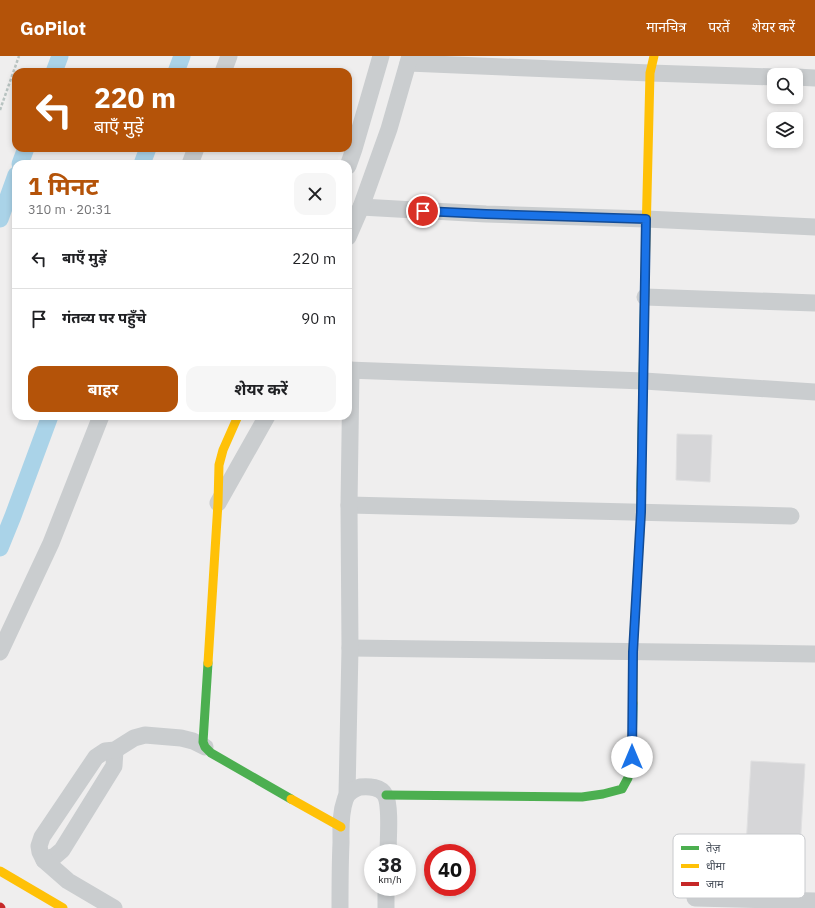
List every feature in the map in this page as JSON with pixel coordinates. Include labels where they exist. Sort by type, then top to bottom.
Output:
[{"type":"street","points":[[224,68],[229,56]]},
{"type":"street","points":[[350,160],[381,56]]},
{"type":"street","points":[[386,795],[582,797],[622,789],[628,778],[632,757],[633,652],[641,512],[650,73],[654,56]]},
{"type":"street","points":[[352,228],[389,129],[409,59],[650,73],[767,77]]},
{"type":"street","points":[[803,77],[815,78]]},
{"type":"street","points":[[361,207],[486,214],[646,219],[815,227]]},
{"type":"street","points":[[645,297],[815,303]]},
{"type":"street","points":[[352,370],[644,381],[815,392]]},
{"type":"street","points":[[0,652],[51,543],[99,420]]},
{"type":"street","points":[[205,747],[204,734],[219,465],[223,450],[236,420]]},
{"type":"street","points":[[218,503],[265,420]]},
{"type":"street","points":[[340,908],[341,827],[347,794],[350,648],[349,420]]},
{"type":"street","points":[[350,504],[791,516]]},
{"type":"street","points":[[350,648],[815,654]]},
{"type":"street","points":[[114,908],[68,882],[44,860],[40,852],[40,846],[42,837],[96,757],[105,750],[115,750],[134,738],[145,735],[181,738],[193,741],[205,747],[211,754],[341,827]]},
{"type":"street","points":[[44,860],[55,856],[62,850],[114,766],[115,750]]},
{"type":"street","points":[[347,794],[356,788],[372,787],[381,790],[386,795],[388,802],[389,822],[388,844]]},
{"type":"street","points":[[0,872],[63,908]]},
{"type":"street","points":[[386,896],[386,908]]},
{"type":"street","points":[[695,898],[765,904],[815,901]]},
{"type":"path","points":[[15,68],[19,56]]},
{"type":"path","points":[[0,110],[12,76]]},
{"type":"building","points":[[677,434],[712,435],[710,482],[676,480]]},
{"type":"building","points":[[751,761],[805,764],[801,834],[747,834]]},
{"type":"waterway","points":[[56,68],[60,56]]},
{"type":"waterway","points":[[178,68],[182,56]]},
{"type":"waterway","points":[[22,160],[24,152]]},
{"type":"waterway","points":[[144,160],[146,152]]},
{"type":"waterway","points":[[0,219],[12,186]]},
{"type":"waterway","points":[[0,548],[49,420]]},
{"type":"traffic: fast","points":[[641,490],[645,277]]},
{"type":"traffic: fast","points":[[208,663],[203,742],[205,747],[211,753],[291,799]]},
{"type":"traffic: fast","points":[[386,795],[582,797],[622,789],[628,778],[632,757],[633,703]]},
{"type":"traffic: slow","points":[[645,277],[650,73],[654,56]]},
{"type":"traffic: slow","points":[[208,663],[219,465],[223,450],[236,420]]},
{"type":"traffic: slow","points":[[633,703],[633,652],[641,490]]},
{"type":"traffic: slow","points":[[291,799],[341,827]]},
{"type":"traffic: slow","points":[[0,871],[63,908]]},
{"type":"route","points":[[423,211],[646,219],[641,512],[633,652],[632,757]]}]
